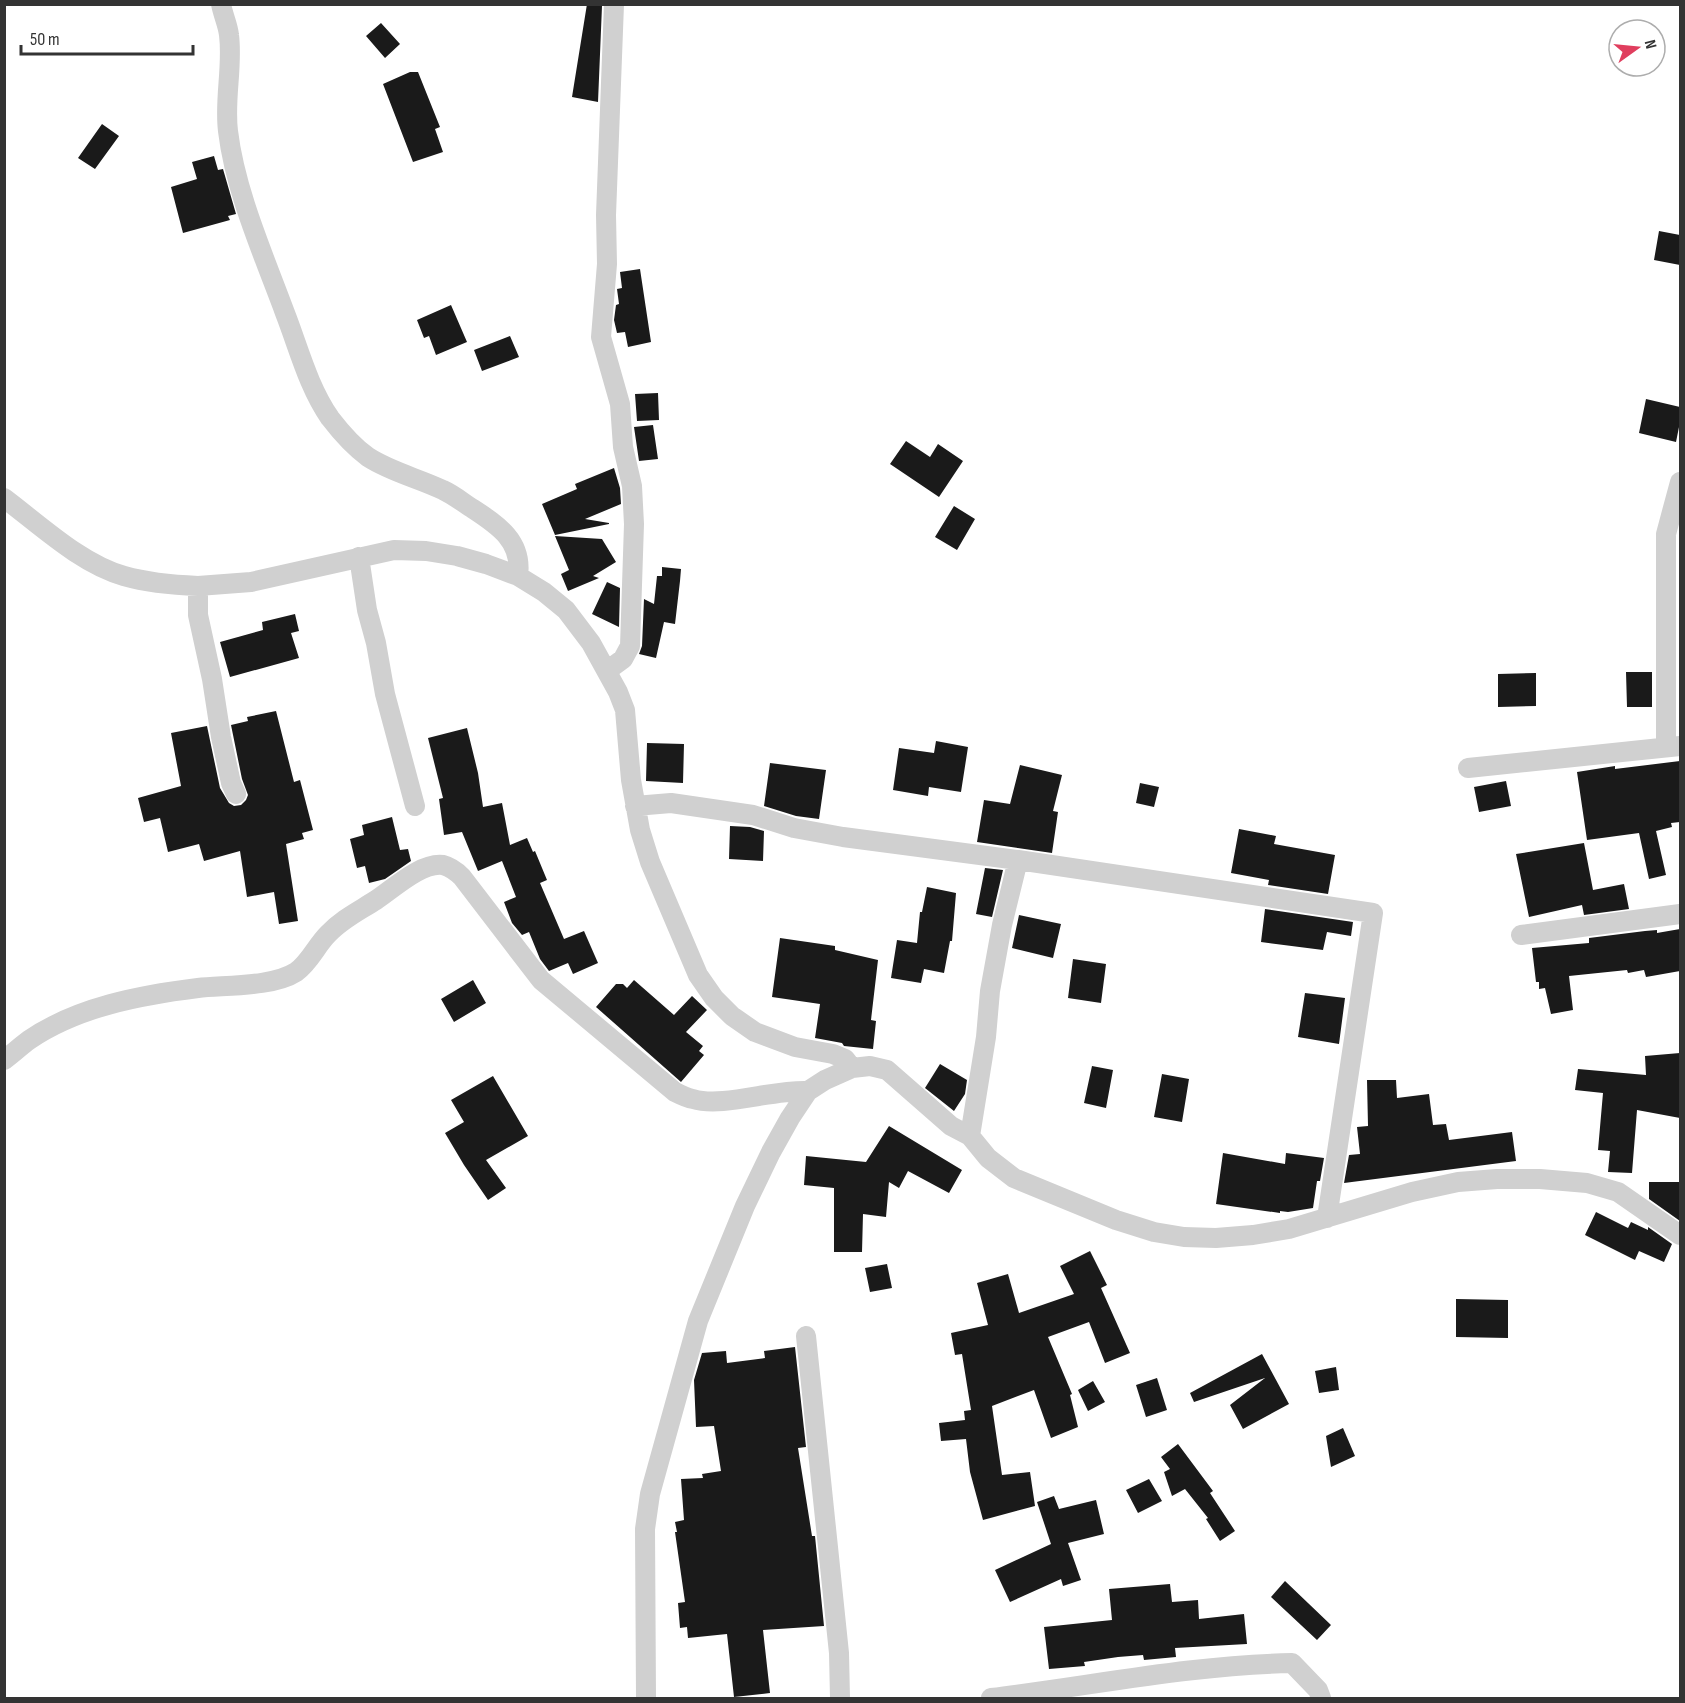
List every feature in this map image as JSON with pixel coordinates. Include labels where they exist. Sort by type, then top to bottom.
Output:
[{"type":"street","points":[[221,4],[229,35],[226,103],[228,131],[236,167],[252,223],[300,360],[315,391],[330,418],[367,456],[444,490],[506,533],[517,552],[520,563],[518,576]]},
{"type":"street","points":[[608,670],[622,659],[630,646],[634,524],[632,486],[623,447],[620,404],[601,337],[607,264],[606,215],[614,4]]},
{"type":"street","points":[[1468,768],[1673,746],[1666,534],[1680,482]]},
{"type":"street","points":[[4,498],[67,546],[98,566],[122,576],[157,584],[198,586],[251,582],[394,550],[426,551],[458,556],[518,576],[544,592],[566,610],[591,643],[608,670],[625,710],[635,806],[650,862],[698,975],[714,998],[732,1016],[755,1032],[795,1047],[845,1059],[852,1068]]},
{"type":"street","points":[[359,557],[367,610],[376,643],[385,694],[415,806]]},
{"type":"street","points":[[198,586],[198,615],[212,679],[221,737],[231,783],[236,794]]},
{"type":"street","points":[[635,806],[671,803],[753,815],[794,828],[843,837],[1018,860],[1373,913],[1327,1218]]},
{"type":"street","points":[[970,1136],[986,1037],[990,991],[1002,925],[1018,860]]},
{"type":"street","points":[[4,1060],[30,1039],[64,1021],[101,1007],[196,989],[279,979],[295,973],[307,962],[327,934],[349,916],[410,876],[428,867],[442,865],[454,869],[462,877],[541,980],[675,1092],[694,1100],[711,1101],[792,1090],[808,1091]]},
{"type":"street","points":[[1521,935],[1680,914]]},
{"type":"street","points":[[646,1698],[645,1529],[650,1494],[698,1321],[745,1206],[771,1152],[808,1091],[825,1080],[852,1068],[870,1066],[887,1070],[951,1126],[970,1136],[988,1158],[1014,1178],[1116,1220],[1154,1232],[1184,1237],[1216,1238],[1253,1235],[1289,1229],[1412,1192],[1458,1182],[1540,1179],[1587,1183],[1618,1192],[1680,1235]]},
{"type":"street","points":[[806,1336],[839,1653],[840,1698]]},
{"type":"street","points":[[991,1698],[1153,1674],[1292,1663],[1318,1690],[1321,1698]]},
{"type":"building","points":[[587,4],[602,6],[598,102],[572,97]]},
{"type":"building","points":[[381,23],[400,44],[385,58],[366,36]]},
{"type":"building","points":[[410,72],[418,72],[440,127],[435,129],[443,152],[413,162],[383,84]]},
{"type":"building","points":[[102,124],[119,136],[95,169],[78,158]]},
{"type":"building","points":[[214,156],[218,170],[223,169],[236,214],[228,216],[230,220],[183,233],[171,187],[197,179],[192,162]]},
{"type":"building","points":[[1659,231],[1680,235],[1680,265],[1654,260]]},
{"type":"building","points":[[640,269],[651,342],[628,347],[625,332],[617,333],[614,320],[616,305],[619,304],[617,289],[622,288],[620,272]]},
{"type":"building","points":[[451,305],[467,342],[436,355],[429,336],[424,338],[417,320]]},
{"type":"building","points":[[510,336],[519,357],[482,371],[474,350]]},
{"type":"building","points":[[658,393],[659,420],[637,421],[635,394]]},
{"type":"building","points":[[1646,399],[1680,407],[1676,442],[1639,433]]},
{"type":"building","points":[[653,425],[658,459],[639,461],[634,427]]},
{"type":"building","points":[[906,441],[930,457],[938,444],[963,461],[939,497],[890,464]]},
{"type":"building","points":[[614,468],[620,488],[621,504],[585,519],[609,524],[555,535],[542,504],[577,489],[575,484]]},
{"type":"building","points":[[954,506],[975,519],[957,550],[935,537]]},
{"type":"building","points":[[555,536],[602,539],[616,562],[593,576],[599,578],[568,591],[561,574],[569,570]]},
{"type":"building","points":[[662,567],[681,569],[675,624],[664,622],[656,658],[639,654],[642,646],[644,599],[654,604],[657,576],[662,576]]},
{"type":"building","points":[[607,582],[620,588],[619,627],[592,614]]},
{"type":"building","points":[[295,614],[299,631],[291,633],[299,658],[230,677],[220,642],[263,630],[262,622]]},
{"type":"building","points":[[1626,672],[1652,672],[1652,707],[1627,707]]},
{"type":"building","points":[[1536,673],[1536,706],[1498,707],[1498,674]]},
{"type":"building","points":[[276,711],[294,782],[300,780],[313,830],[302,833],[304,839],[286,844],[298,921],[279,924],[274,892],[247,897],[240,851],[204,861],[199,844],[168,852],[160,818],[144,822],[138,798],[181,786],[171,733],[207,726],[220,788],[229,803],[234,806],[241,805],[248,795],[242,779],[231,725],[248,721],[247,717]]},
{"type":"building","points":[[467,728],[478,773],[483,807],[502,803],[510,845],[527,838],[533,852],[535,851],[547,880],[540,883],[564,939],[584,931],[598,963],[573,974],[568,963],[549,971],[540,959],[529,932],[522,935],[512,923],[504,902],[516,897],[502,861],[478,871],[462,832],[444,835],[439,799],[443,798],[428,738]]},
{"type":"building","points":[[936,741],[968,747],[961,792],[929,787],[928,796],[893,790],[899,748],[934,753]]},
{"type":"building","points":[[647,743],[684,744],[683,783],[646,781]]},
{"type":"building","points":[[1680,761],[1680,822],[1671,823],[1672,827],[1656,831],[1666,875],[1649,879],[1639,833],[1587,840],[1577,772],[1615,766],[1615,769]]},
{"type":"building","points":[[770,763],[826,770],[819,819],[796,816],[764,806]]},
{"type":"building","points":[[1020,765],[1062,775],[1053,811],[1058,812],[1052,853],[977,842],[984,800],[1010,804]]},
{"type":"building","points":[[1506,781],[1511,806],[1479,812],[1474,787]]},
{"type":"building","points":[[1140,783],[1159,787],[1154,807],[1136,803]]},
{"type":"building","points":[[392,817],[400,850],[408,849],[411,861],[385,879],[369,883],[365,866],[357,868],[350,839],[364,835],[362,825]]},
{"type":"building","points":[[730,826],[750,827],[764,831],[763,861],[729,859]]},
{"type":"building","points":[[1239,829],[1276,836],[1274,844],[1335,855],[1328,894],[1268,885],[1269,880],[1231,873]]},
{"type":"building","points":[[1584,843],[1593,890],[1624,884],[1629,909],[1584,915],[1582,905],[1529,917],[1516,854]]},
{"type":"building","points":[[985,868],[1003,870],[992,917],[976,914]]},
{"type":"building","points":[[927,887],[956,893],[952,941],[950,941],[944,973],[924,969],[921,983],[891,978],[897,940],[917,943],[920,912],[922,912]]},
{"type":"building","points":[[1265,909],[1353,922],[1351,936],[1327,932],[1323,950],[1261,942]]},
{"type":"building","points":[[1019,915],[1061,924],[1053,958],[1012,948]]},
{"type":"building","points":[[1680,929],[1680,971],[1646,977],[1644,970],[1569,976],[1573,1010],[1551,1014],[1545,988],[1539,989],[1539,982],[1536,982],[1532,948],[1589,943],[1589,938]]},
{"type":"building","points":[[780,938],[835,946],[835,950],[878,960],[871,1020],[876,1021],[873,1049],[844,1046],[842,1043],[815,1038],[820,1004],[772,997]]},
{"type":"building","points":[[1073,959],[1106,964],[1101,1003],[1068,998]]},
{"type":"building","points":[[473,980],[486,1003],[454,1022],[441,999]]},
{"type":"building","points":[[634,980],[674,1015],[692,996],[707,1010],[686,1032],[703,1046],[699,1051],[704,1055],[681,1082],[596,1007],[616,984],[623,984],[627,988]]},
{"type":"building","points":[[1305,993],[1345,998],[1339,1044],[1298,1037]]},
{"type":"building","points":[[1680,1053],[1680,1118],[1637,1110],[1632,1173],[1608,1172],[1610,1151],[1598,1150],[1603,1093],[1575,1090],[1578,1069],[1646,1075],[1645,1056]]},
{"type":"building","points":[[940,1064],[967,1080],[965,1094],[954,1111],[925,1088]]},
{"type":"building","points":[[1092,1066],[1113,1070],[1106,1108],[1084,1103]]},
{"type":"building","points":[[1162,1074],[1189,1079],[1182,1122],[1154,1117]]},
{"type":"building","points":[[493,1076],[528,1136],[486,1160],[506,1188],[488,1200],[445,1133],[464,1122],[451,1100]]},
{"type":"building","points":[[1367,1080],[1396,1080],[1397,1098],[1429,1094],[1433,1125],[1446,1124],[1449,1140],[1512,1132],[1516,1161],[1344,1183],[1349,1155],[1360,1154],[1357,1127],[1368,1126]]},
{"type":"building","points":[[889,1126],[962,1170],[949,1193],[908,1171],[899,1188],[889,1182],[886,1217],[863,1214],[862,1252],[834,1252],[834,1188],[804,1185],[806,1156],[866,1162]]},
{"type":"building","points":[[1223,1153],[1285,1164],[1286,1153],[1324,1158],[1320,1181],[1317,1181],[1313,1208],[1280,1211],[1280,1213],[1216,1204]]},
{"type":"building","points":[[1649,1182],[1680,1182],[1680,1221],[1649,1199]]},
{"type":"building","points":[[1596,1212],[1628,1228],[1631,1222],[1648,1230],[1648,1227],[1672,1244],[1664,1262],[1639,1251],[1635,1260],[1585,1235]]},
{"type":"building","points":[[1090,1251],[1107,1285],[1101,1288],[1130,1353],[1105,1363],[1089,1322],[1048,1337],[1072,1394],[1070,1395],[1078,1427],[1051,1438],[1034,1390],[992,1406],[1002,1475],[1030,1472],[1035,1506],[983,1520],[970,1472],[966,1439],[941,1441],[939,1423],[965,1420],[964,1411],[971,1410],[962,1354],[955,1355],[951,1333],[988,1325],[977,1283],[1008,1274],[1019,1313],[1074,1294],[1060,1266]]},
{"type":"building","points":[[887,1264],[892,1288],[870,1292],[865,1268]]},
{"type":"building","points":[[1456,1299],[1508,1300],[1508,1338],[1456,1337]]},
{"type":"building","points":[[795,1347],[806,1447],[798,1448],[812,1536],[815,1536],[824,1626],[763,1630],[770,1693],[734,1697],[727,1634],[688,1638],[687,1627],[680,1628],[678,1603],[685,1602],[675,1522],[684,1520],[681,1479],[703,1478],[702,1474],[721,1471],[714,1426],[696,1427],[694,1380],[702,1353],[726,1351],[727,1363],[765,1358],[764,1351]]},
{"type":"building","points":[[1262,1354],[1289,1404],[1243,1429],[1230,1405],[1265,1378],[1194,1402],[1190,1393]]},
{"type":"building","points":[[1336,1367],[1339,1390],[1319,1393],[1315,1371]]},
{"type":"building","points":[[1157,1378],[1167,1410],[1146,1417],[1136,1385]]},
{"type":"building","points":[[1093,1381],[1105,1402],[1088,1411],[1078,1390]]},
{"type":"building","points":[[1343,1428],[1355,1456],[1331,1467],[1326,1436]]},
{"type":"building","points":[[1178,1444],[1213,1491],[1210,1493],[1235,1531],[1220,1541],[1206,1519],[1208,1518],[1185,1489],[1172,1496],[1164,1472],[1170,1469],[1161,1457]]},
{"type":"building","points":[[1149,1479],[1162,1501],[1138,1513],[1126,1490]]},
{"type":"building","points":[[1054,1496],[1059,1509],[1096,1500],[1104,1534],[1068,1543],[1081,1580],[1063,1586],[1061,1579],[1010,1602],[995,1570],[1051,1544],[1037,1502]]},
{"type":"building","points":[[1285,1581],[1331,1625],[1317,1640],[1271,1597]]},
{"type":"building","points":[[1170,1584],[1172,1602],[1198,1600],[1199,1619],[1244,1614],[1247,1644],[1175,1648],[1176,1657],[1144,1660],[1143,1655],[1118,1657],[1084,1662],[1085,1666],[1049,1669],[1044,1627],[1112,1620],[1109,1589]]}]
